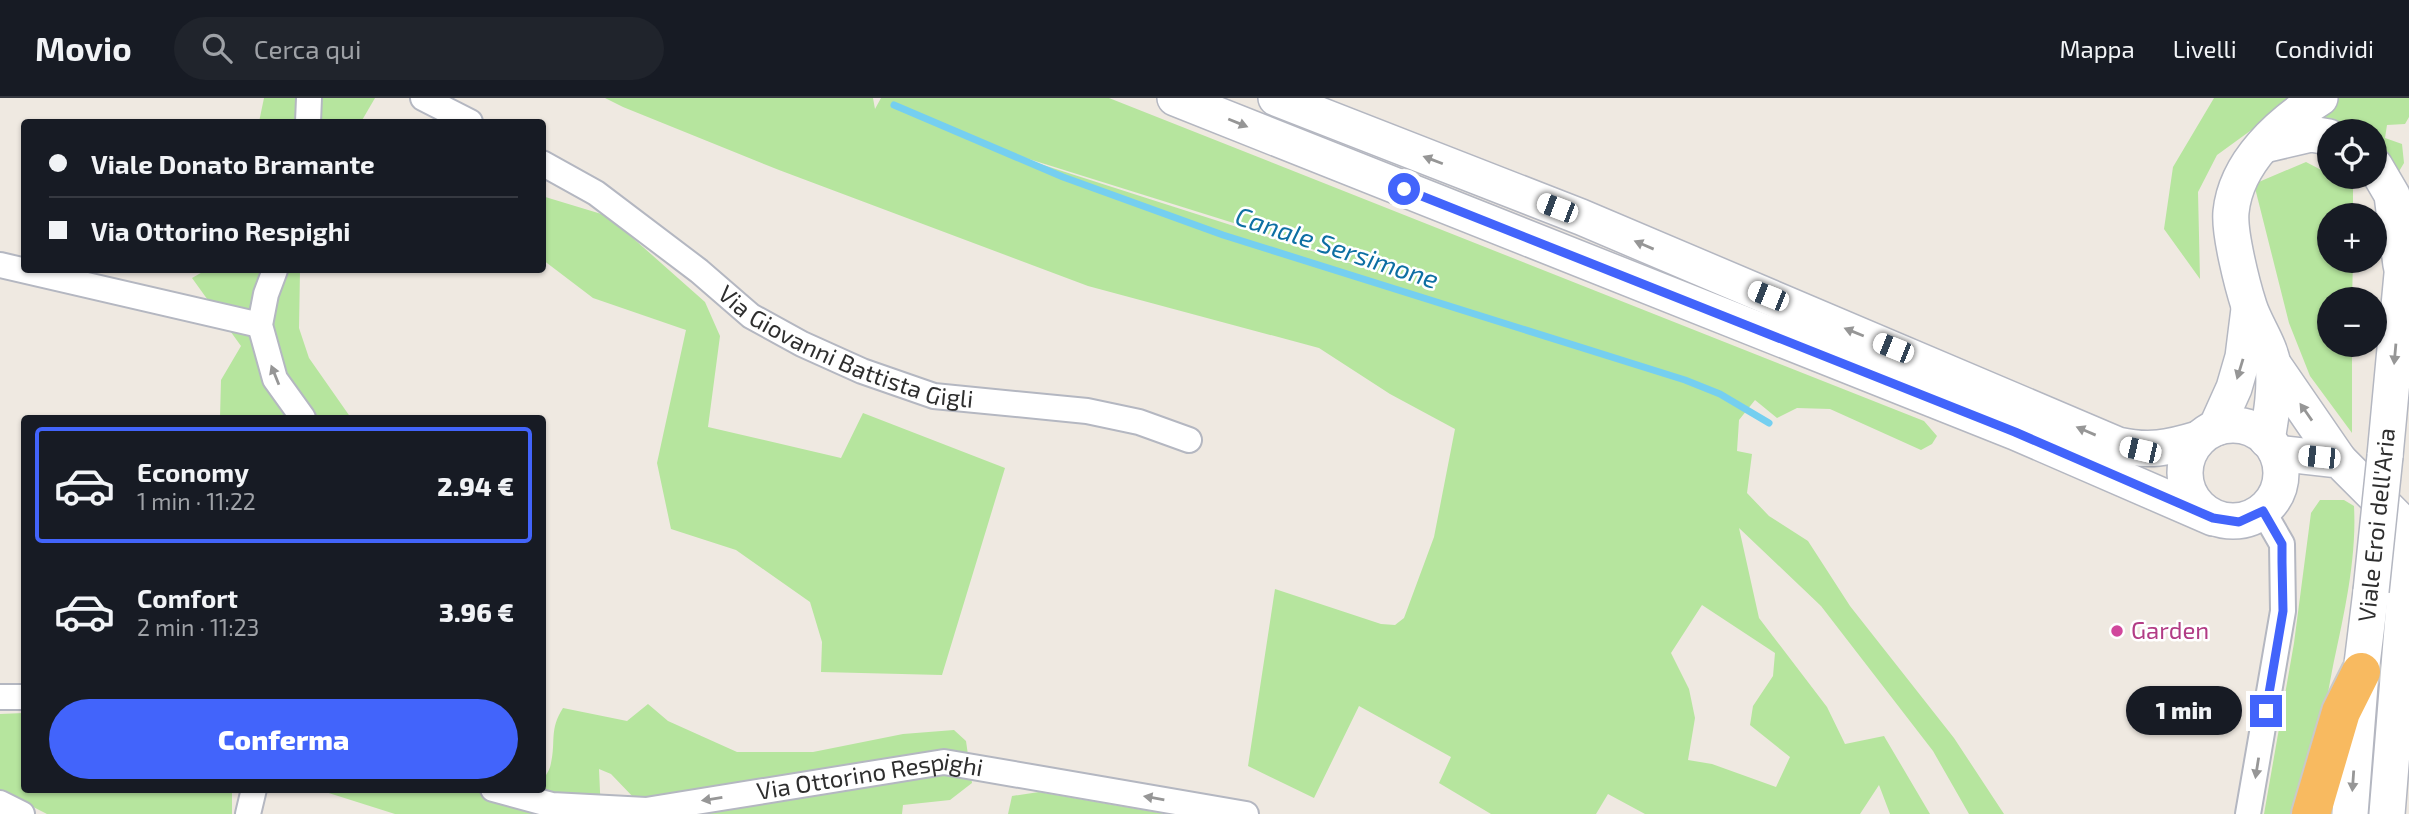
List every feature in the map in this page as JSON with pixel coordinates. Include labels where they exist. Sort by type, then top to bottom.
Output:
[{"type":"highway","points":[[2311,814],[2341,712],[2361,672]]},
{"type":"main road","points":[[1175,98],[2015,432],[2213,518],[2239,522],[2322,477],[2339,477],[2366,487]]},
{"type":"main road","points":[[1276,98],[1581,217],[2118,445],[2140,450],[2166,448],[2207,433],[2243,426],[2257,431],[2272,446],[2339,460]]},
{"type":"main road","points":[[2320,98],[2297,112],[2250,159],[2239,181],[2231,213],[2236,250],[2249,306],[2273,364],[2339,460],[2409,530]]},
{"type":"main road","points":[[2264,145],[2317,135]]},
{"type":"main road","points":[[2387,186],[2392,195],[2402,274]]},
{"type":"main road","name":"Viale Eroi dell'Aria","points":[[2350,814],[2361,672],[2402,274],[2409,237]]},
{"type":"main road","points":[[2213,518],[2200,509],[2190,497],[2185,482],[2187,459],[2207,433],[2234,388],[2243,357],[2249,306]]},
{"type":"main road","points":[[2269,504],[2281,475],[2272,446],[2273,364]]},
{"type":"main road","name":"Viale Eroi dell'Aria","points":[[2388,814],[2409,544]]},
{"type":"street","points":[[308,119],[309,98]]},
{"type":"street","points":[[423,98],[464,119]]},
{"type":"street","name":"Via Giovanni Battista Gigli","points":[[546,165],[596,193],[699,271],[751,316],[802,344],[862,371],[934,396],[1087,411],[1139,422],[1189,440]]},
{"type":"street","points":[[0,265],[21,270]]},
{"type":"street","points":[[35,273],[260,325]]},
{"type":"street","points":[[274,273],[260,325],[275,379],[301,415]]},
{"type":"street","points":[[2248,814],[2283,611],[2282,544],[2269,504]]},
{"type":"street","points":[[0,697],[21,697]]},
{"type":"street","name":"Via Ottorino Respighi","points":[[508,793],[552,805],[646,810],[944,762],[1246,814]]},
{"type":"street","points":[[248,814],[253,793]]},
{"type":"street","points":[[0,803],[22,814]]},
{"type":"green space","points":[[264,98],[375,98],[363,119],[260,119]]},
{"type":"green space","points":[[605,98],[873,98],[875,109],[881,98],[1109,98],[1924,421],[1937,436],[1932,444],[1921,450],[1830,409],[1797,408],[1777,418],[1755,400],[1739,420],[1737,451],[1752,454],[1747,493],[1769,516],[1808,541],[1850,606],[1954,738],[2004,814],[1969,814],[1933,751],[1821,606],[1739,528],[1759,618],[1827,707],[1845,744],[1884,736],[1930,814],[1890,814],[1879,785],[1860,814],[1645,814],[1608,794],[1596,814],[1491,814],[1439,783],[1451,757],[1359,706],[1314,798],[1248,766],[1275,589],[1381,624],[1395,625],[1404,618],[1434,537],[1455,429],[1390,394],[1319,348],[1088,286],[779,170]],"holes":[[[990,148],[1256,230],[1396,278]],[[1702,605],[1775,653],[1773,676],[1753,706],[1750,725],[1790,757],[1776,787],[1712,764],[1688,760],[1695,718],[1689,689],[1671,653]]]},
{"type":"green space","points":[[2214,98],[2298,98],[2217,155],[2198,192],[2200,279],[2164,229],[2173,167]]},
{"type":"green space","points":[[2337,98],[2409,98],[2409,117],[2405,124],[2387,125],[2387,119],[2323,119],[2314,114]]},
{"type":"green space","points":[[2387,139],[2402,144],[2404,163],[2395,178],[2387,167]]},
{"type":"green space","points":[[2306,162],[2317,168],[2317,189],[2353,189],[2353,203],[2317,203],[2317,273],[2353,273],[2352,287],[2317,287],[2317,357],[2352,357],[2352,433],[2310,376],[2289,323],[2254,184]]},
{"type":"green space","points":[[546,197],[608,216],[705,302],[720,336],[708,427],[841,458],[863,413],[1005,468],[942,675],[821,672],[822,642],[810,602],[736,550],[671,529],[657,463],[686,330],[593,298],[546,262]]},
{"type":"green space","points":[[201,273],[300,273],[299,328],[309,358],[349,415],[220,415],[221,380],[241,346],[192,278]]},
{"type":"green space","points":[[2320,500],[2344,500],[2354,506],[2353,548],[2345,610],[2302,814],[2264,814],[2294,643],[2311,513]]},
{"type":"green space","points":[[648,704],[668,721],[737,752],[813,752],[903,734],[954,730],[966,741],[972,783],[950,800],[903,805],[902,814],[661,814],[635,799],[611,774],[599,769],[601,814],[395,814],[329,793],[546,793],[546,776],[551,763],[554,729],[563,708],[627,721]]},
{"type":"green space","points":[[21,713],[21,793],[232,793],[232,814],[47,814],[0,790],[0,714]]},
{"type":"green space","points":[[1039,792],[1166,814],[1008,814],[1012,796]]},
{"type":"waterway","name":"Canale Sersimone","points":[[894,105],[1063,177],[1223,235],[1685,380],[1720,394],[1769,423]]},
{"type":"place","name":"Garden","points":[[2117,631]]},
{"type":"route","points":[[1404,189],[2015,432],[2213,518],[2239,522],[2263,511],[2282,544],[2283,611],[2266,711]]}]
